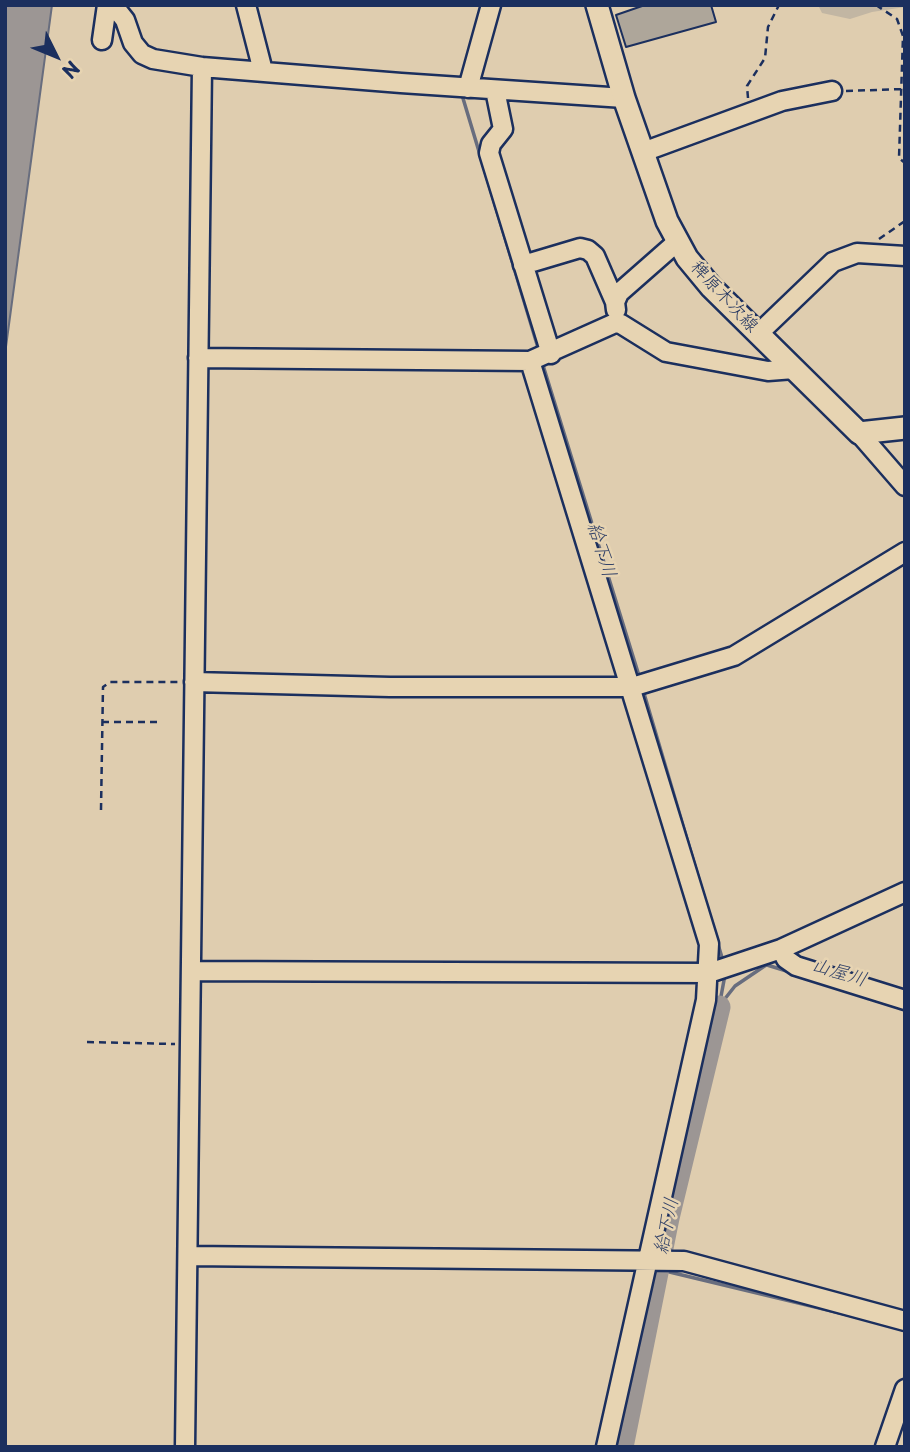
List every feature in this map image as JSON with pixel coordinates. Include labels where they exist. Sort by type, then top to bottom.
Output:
[{"type":"main road","name":"稗原木次線","points":[[597,5],[624,98],[677,242],[695,270],[859,433]]},
{"type":"main road","points":[[859,433],[905,428]]},
{"type":"street","points":[[102,40],[107,5]]},
{"type":"street","points":[[113,5],[125,20],[133,43],[142,54],[153,59],[202,67],[624,98]]},
{"type":"street","points":[[246,5],[263,71]]},
{"type":"street","points":[[468,88],[491,5]]},
{"type":"street","points":[[185,1447],[202,67]]},
{"type":"street","points":[[495,90],[503,129],[491,144],[489,153],[523,265],[541,357],[638,685],[709,944],[719,970],[606,1447]]},
{"type":"street","points":[[643,152],[782,101],[832,91]]},
{"type":"street","points":[[615,302],[619,293],[677,242]]},
{"type":"street","points":[[523,265],[580,248],[588,250],[595,256],[615,302],[618,323]]},
{"type":"street","points":[[758,334],[824,268],[841,258],[862,253],[905,256]]},
{"type":"street","points":[[198,358],[541,357],[618,323]]},
{"type":"street","points":[[618,323],[666,352],[768,371],[793,369]]},
{"type":"street","points":[[859,433],[905,486]]},
{"type":"street","points":[[194,682],[404,687],[638,685],[734,656],[905,551]]},
{"type":"street","points":[[191,971],[719,970],[783,954],[905,892]]},
{"type":"street","points":[[783,954],[796,966],[905,1000]]},
{"type":"street","points":[[188,1256],[671,1260],[702,1264],[905,1321]]},
{"type":"street","points":[[885,1447],[905,1389]]},
{"type":"path","points":[[750,113],[747,86],[765,58],[768,27],[779,5]]},
{"type":"path","points":[[876,5],[898,19],[904,36],[904,90],[899,158],[905,163]]},
{"type":"path","points":[[832,91],[904,90]]},
{"type":"path","points":[[862,253],[905,220]]},
{"type":"path","points":[[101,810],[102,692],[108,683],[194,682]]},
{"type":"path","points":[[101,722],[161,722]]},
{"type":"path","points":[[87,1042],[190,1044]]},
{"type":"shaded area","points":[[5,5],[52,5],[5,354]]},
{"type":"shaded area","points":[[818,5],[905,7],[872,12],[850,19],[822,13]]},
{"type":"building","points":[[645,5],[711,5],[716,22],[626,47],[616,15]]},
{"type":"waterway","name":"給下川","points":[[462,95],[539,351]]},
{"type":"waterway","name":"給下川","points":[[542,362],[640,679]]},
{"type":"waterway","name":"給下川","points":[[643,690],[723,961]]},
{"type":"waterway","name":"給下川","points":[[720,1005],[735,986],[772,961]]},
{"type":"waterway","name":"山屋川","points":[[767,965],[793,973]]},
{"type":"waterway","name":"給下川","points":[[719,1007],[725,975]]},
{"type":"waterway","name":"給下川","points":[[622,1447],[668,1218],[719,1007]]},
{"type":"waterway","points":[[657,1269],[869,1320]]}]
